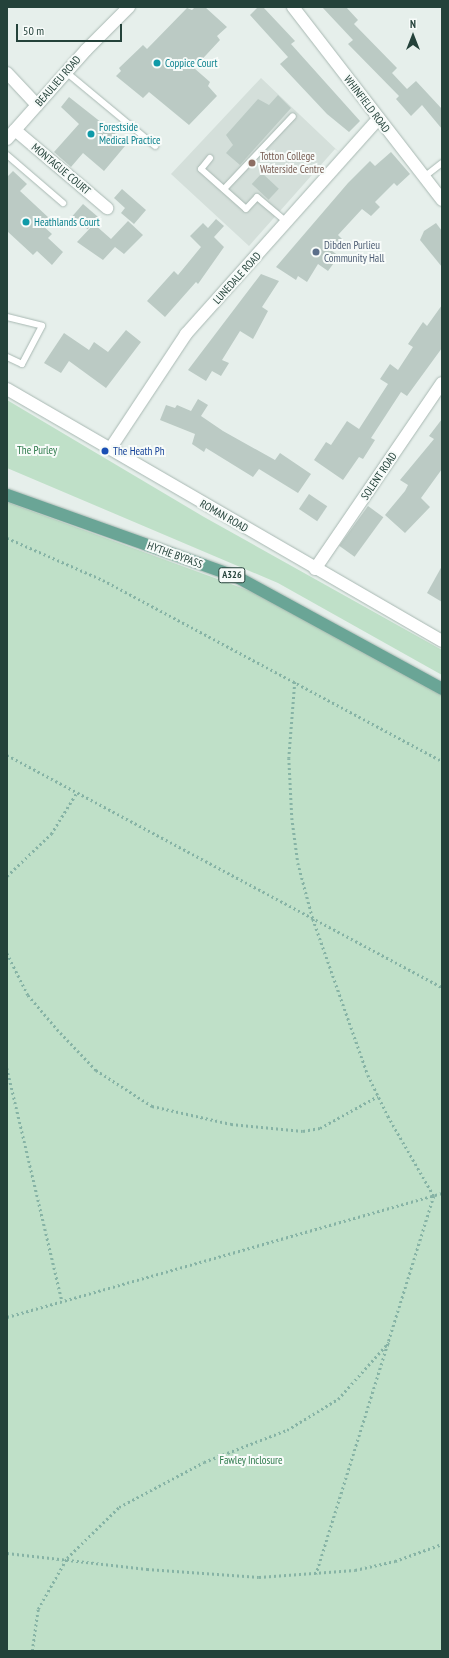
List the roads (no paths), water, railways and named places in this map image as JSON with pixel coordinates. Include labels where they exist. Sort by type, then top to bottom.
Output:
[{"type":"main road","name":"HYTHE BYPASS","points":[[7,495],[236,577],[442,689]]},
{"type":"street","name":"BEAULIEU ROAD","points":[[11,134],[66,72],[129,7]]},
{"type":"street","name":"WHINFIELD ROAD","points":[[298,9],[378,119],[442,200]]},
{"type":"street","points":[[7,73],[37,105]]},
{"type":"street","name":"LUNEDALE ROAD","points":[[110,449],[186,334],[378,119]]},
{"type":"street","name":"MONTAGUE COURT","points":[[11,134],[107,208]]},
{"type":"street","name":"SOLENT ROAD","points":[[315,569],[442,383]]},
{"type":"street","name":"ROMAN ROAD","points":[[7,389],[315,569],[442,640]]},
{"type":"lane","points":[[66,72],[155,146]]},
{"type":"lane","points":[[224,190],[293,116]]},
{"type":"lane","points":[[7,155],[63,203]]},
{"type":"lane","points":[[210,158],[201,169],[246,209],[257,196],[286,221]]},
{"type":"lane","points":[[424,177],[442,163]]},
{"type":"lane","points":[[7,317],[42,326],[22,364],[7,357]]},
{"type":"place","name":"Coppice Court","points":[[157,63]]},
{"type":"place","name":"Forestside Medical Practice","points":[[91,134]]},
{"type":"place","name":"Totton College Waterside Centre","points":[[252,163]]},
{"type":"place","name":"Heathlands Court","points":[[26,222]]},
{"type":"place","name":"Dibden Purlieu Community Hall","points":[[316,252]]},
{"type":"place","name":"The Heath Ph","points":[[105,451]]},
{"type":"park label","name":"The Purley","points":[[37,450]]},
{"type":"park label","name":"Fawley Inclosure","points":[[251,1460]]}]
